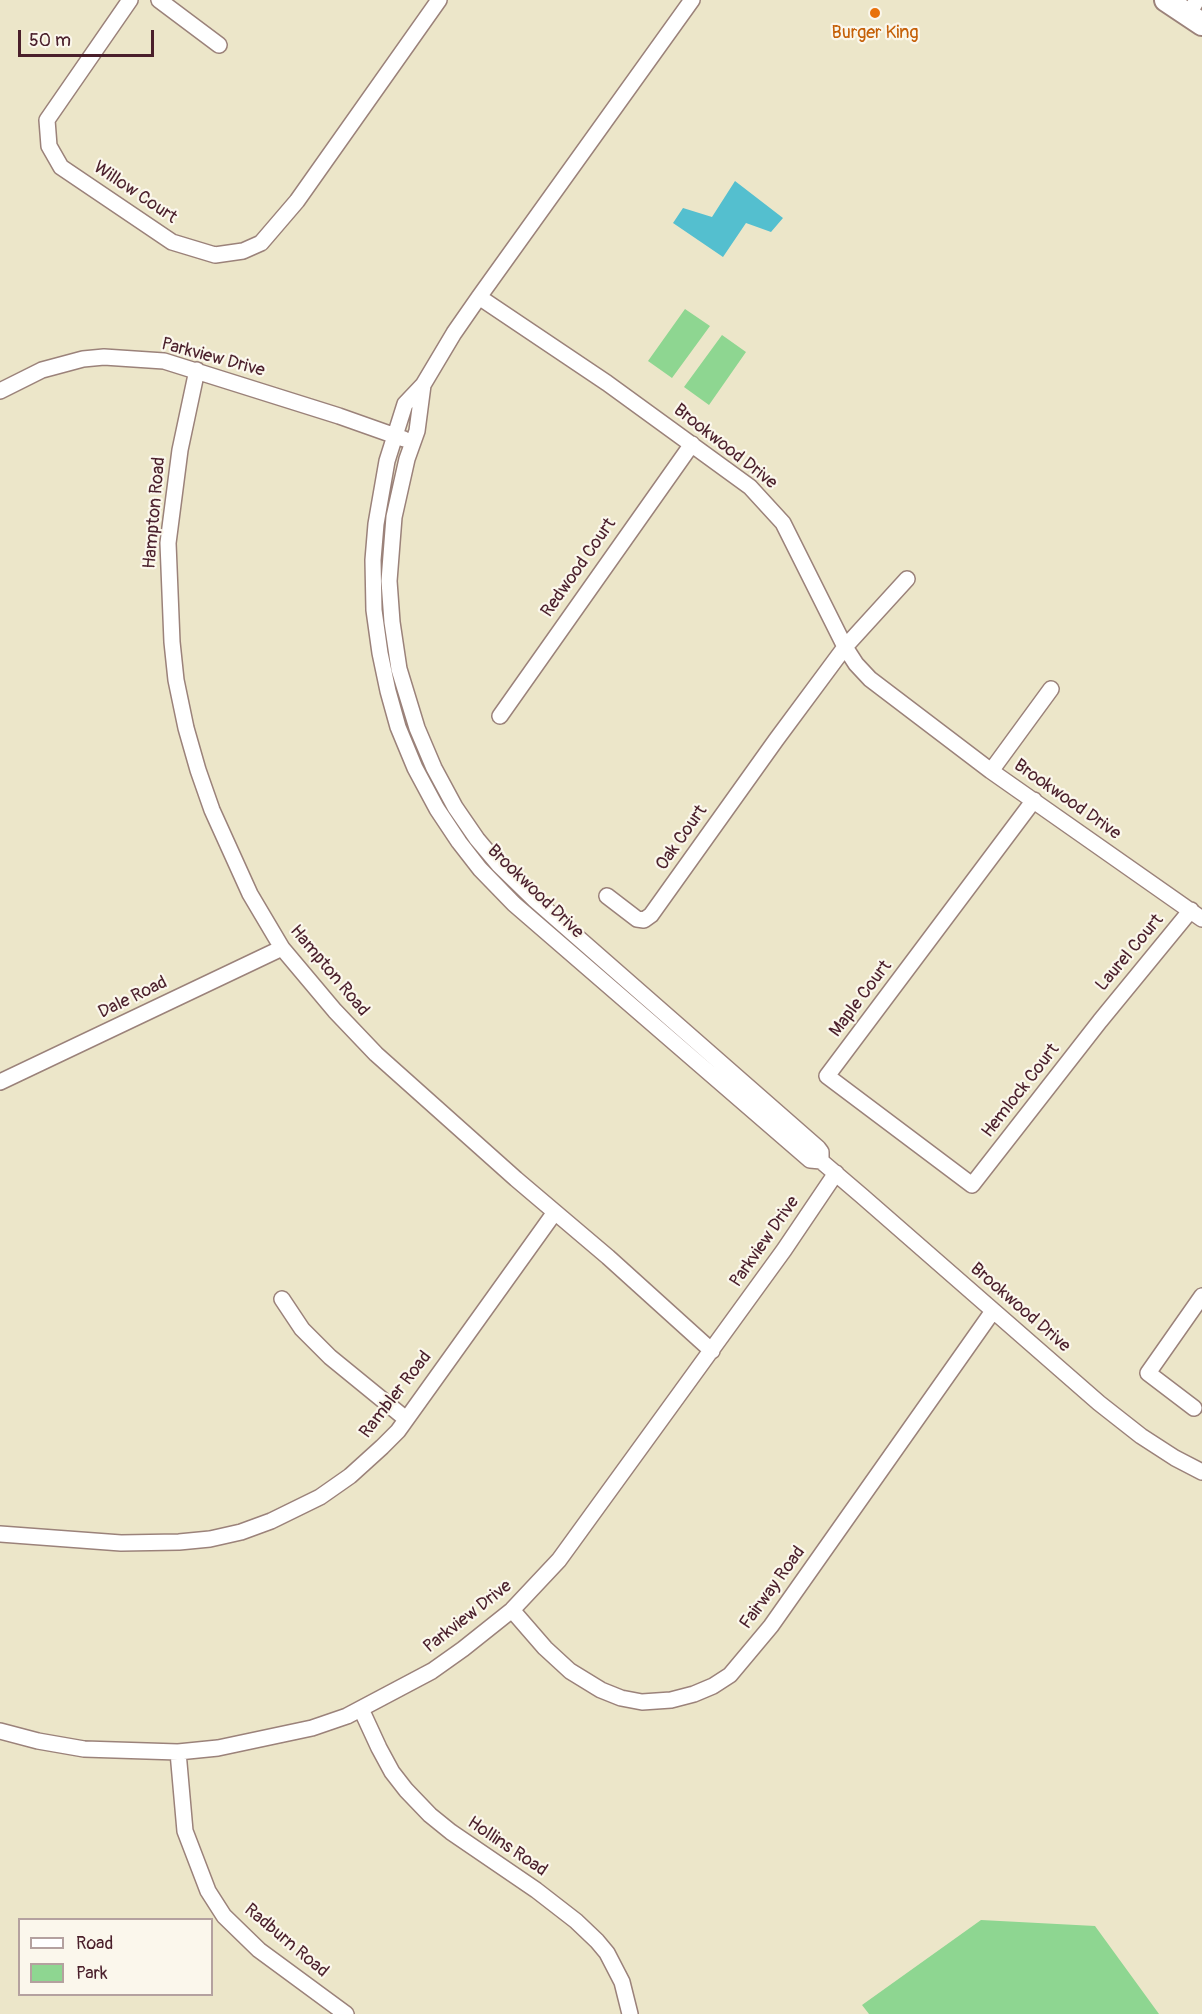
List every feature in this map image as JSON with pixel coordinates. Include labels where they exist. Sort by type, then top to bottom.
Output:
[{"type":"main road","points":[[1166,0],[1196,13]]},
{"type":"street","name":"Willow Court","points":[[130,0],[47,120],[49,146],[61,167],[172,242],[215,255],[243,250],[261,243],[297,201],[439,0]]},
{"type":"street","points":[[159,0],[219,45]]},
{"type":"street","name":"Brookwood Drive","points":[[692,0],[479,297],[423,385],[405,404],[387,461],[376,524],[373,560],[374,609],[386,682],[398,727],[415,768],[437,810],[480,869],[514,904],[810,1160],[821,1161],[836,1173],[1099,1403],[1140,1436],[1202,1472]]},
{"type":"street","name":"Brookwood Drive","points":[[479,297],[599,377],[750,487],[783,523],[845,647],[870,679],[991,771],[1196,914]]},
{"type":"street","name":"Parkview Drive","points":[[0,391],[42,370],[83,359],[104,357],[164,361],[339,416],[413,442]]},
{"type":"street","name":"Hampton Road","points":[[197,370],[180,450],[168,543],[171,631],[176,680],[189,739],[212,810],[250,894],[282,948],[335,1011],[376,1054],[711,1351]]},
{"type":"street","name":"Brookwood Drive","points":[[423,385],[422,405],[392,537],[389,581],[399,669],[417,728],[434,768],[455,807],[498,864],[535,900],[818,1148],[821,1152],[821,1161]]},
{"type":"street","name":"Redwood Court","points":[[500,716],[692,444]]},
{"type":"street","points":[[845,647],[907,579]]},
{"type":"street","name":"Oak Court","points":[[607,896],[637,919],[644,920],[651,915],[845,647]]},
{"type":"street","points":[[991,771],[1051,689]]},
{"type":"street","name":"Maple Court","points":[[972,1185],[827,1076],[1034,800]]},
{"type":"street","name":"Laurel Court","points":[[1100,1021],[1196,914]]},
{"type":"street","name":"Dale Road","points":[[0,1083],[282,948]]},
{"type":"street","name":"Hemlock Court","points":[[972,1185],[1100,1021]]},
{"type":"street","name":"Parkview Drive","points":[[0,1731],[84,1749],[178,1752],[218,1748],[301,1730],[347,1716],[432,1671],[512,1610],[559,1560],[784,1250],[836,1173]]},
{"type":"street","name":"Rambler Road","points":[[0,1534],[121,1543],[210,1539],[241,1532],[271,1521],[320,1497],[350,1476],[382,1448],[406,1419],[555,1212]]},
{"type":"street","points":[[1194,1408],[1148,1373],[1202,1296]]},
{"type":"street","points":[[282,1299],[302,1329],[323,1350],[406,1419]]},
{"type":"street","name":"Fairway Road","points":[[512,1610],[545,1648],[570,1671],[600,1690],[621,1698],[642,1702],[671,1700],[713,1686],[730,1675],[771,1626],[993,1311]]},
{"type":"street","name":"Hollins Road","points":[[361,1709],[392,1772],[430,1815],[536,1890],[576,1921],[597,1941],[607,1953],[622,1982],[630,2014]]},
{"type":"street","name":"Radburn Road","points":[[178,1752],[185,1831],[208,1891],[224,1916],[259,1950],[346,2014]]},
{"type":"green space","points":[[685,309],[710,326],[672,378],[648,361]]},
{"type":"green space","points":[[722,335],[746,352],[709,405],[684,387]]},
{"type":"green space","points":[[981,1920],[1095,1926],[1159,2014],[869,2014],[862,2005]]},
{"type":"water","points":[[735,181],[783,218],[771,232],[746,223],[723,257],[673,223],[683,208],[712,217]]},
{"type":"place","name":"Burger King","points":[[875,13]]}]
